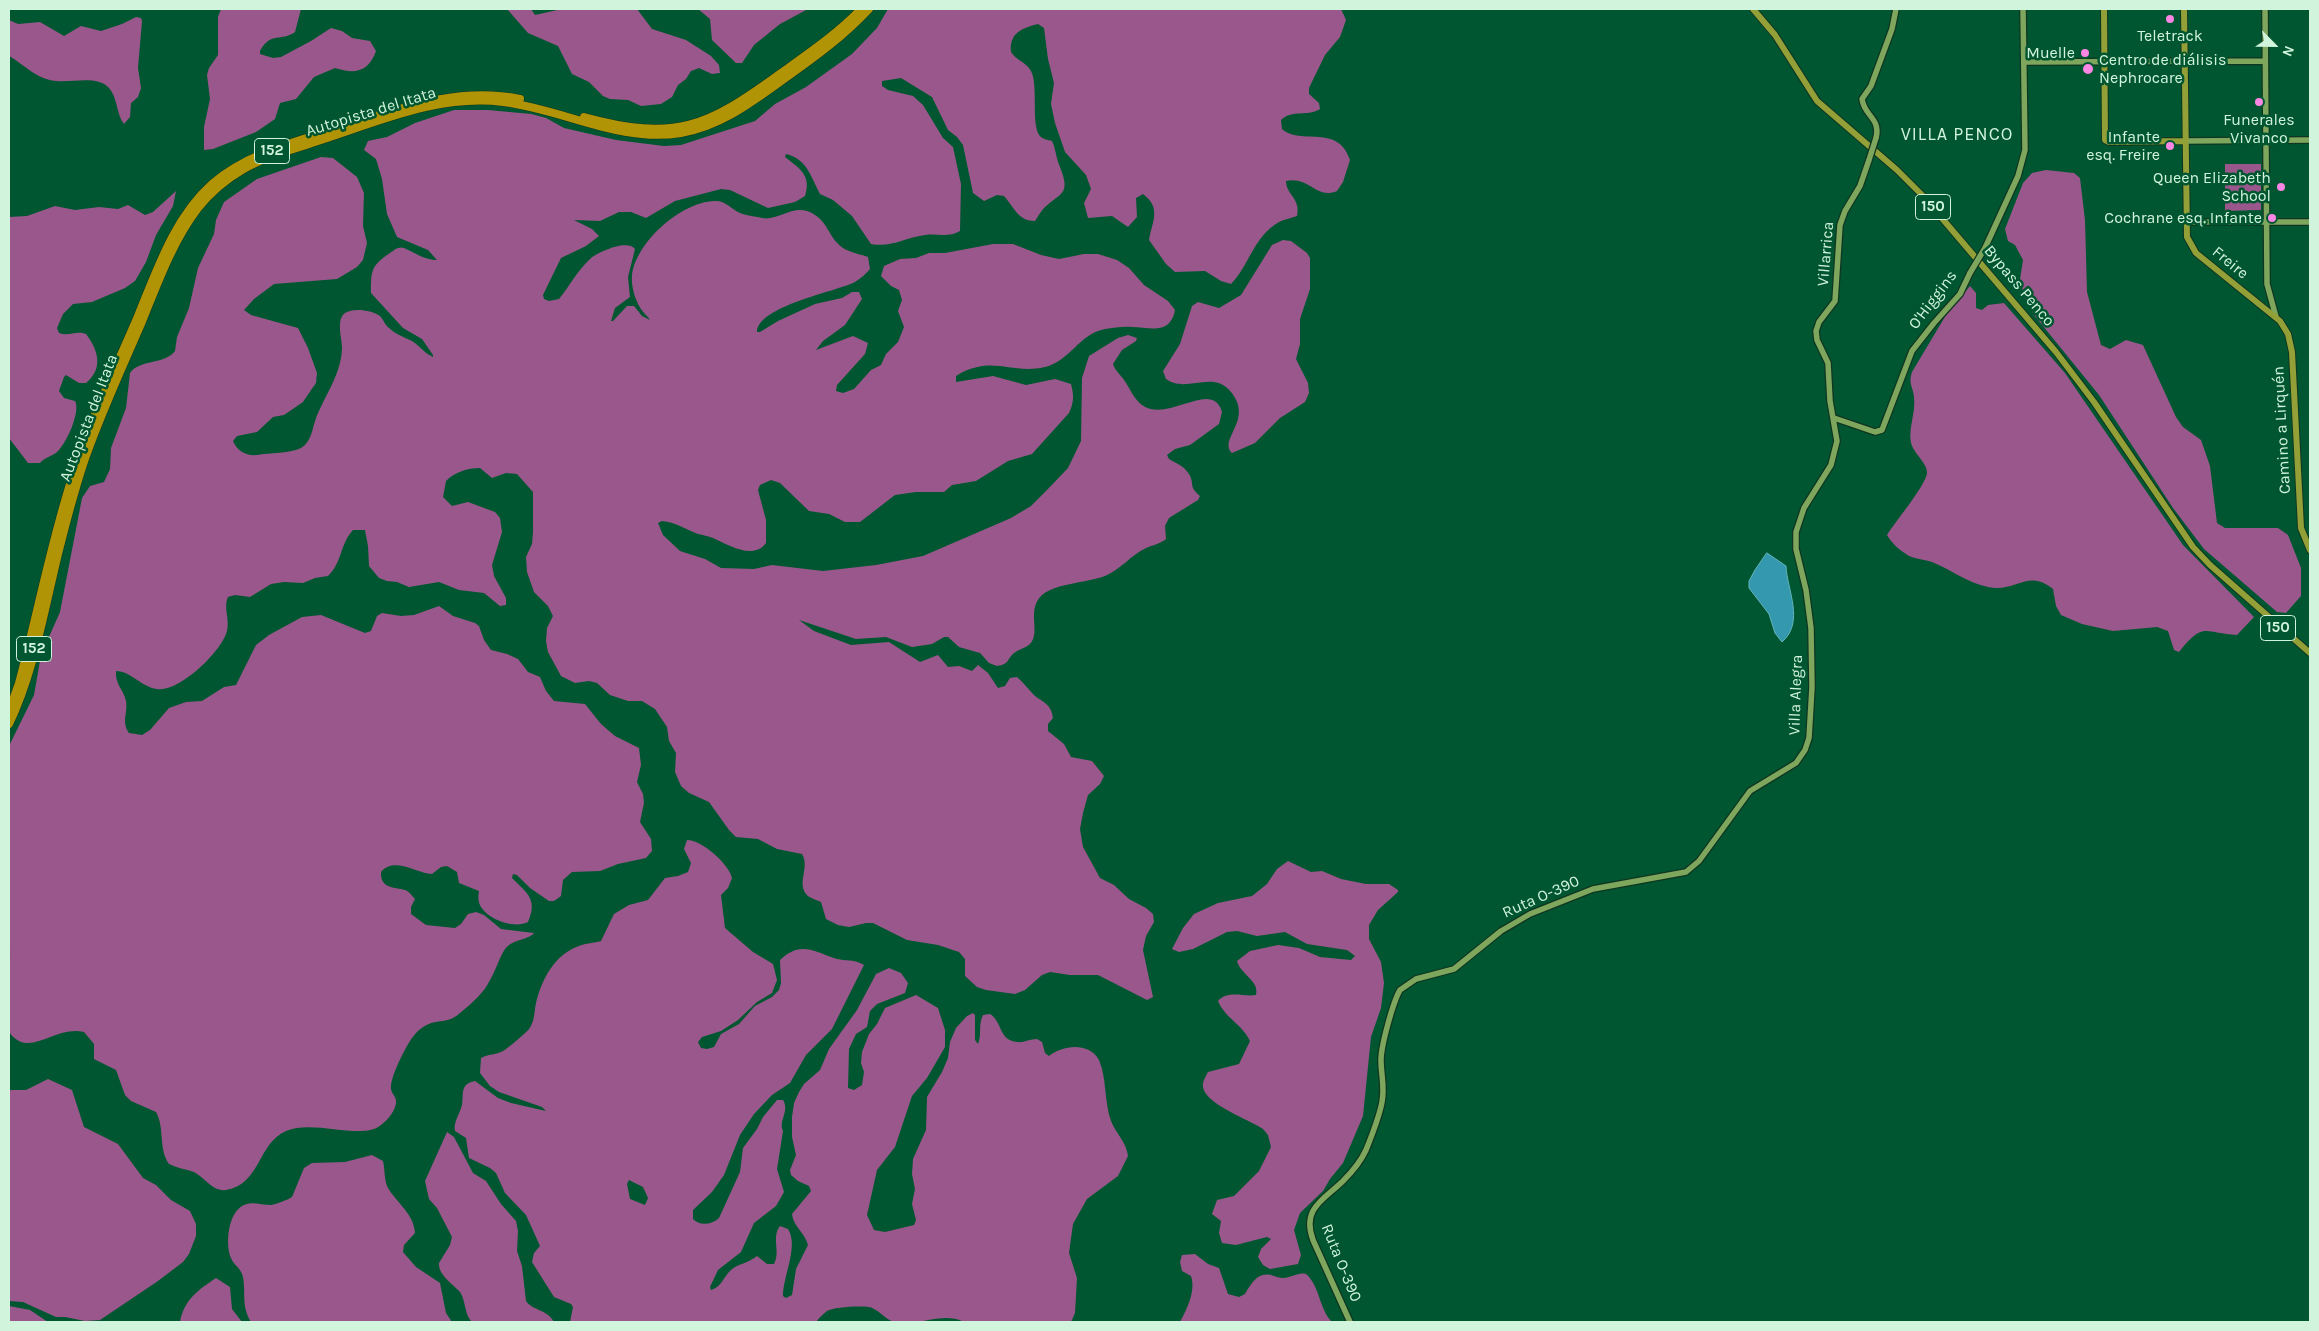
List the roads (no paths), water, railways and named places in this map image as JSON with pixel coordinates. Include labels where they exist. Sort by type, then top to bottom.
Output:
[{"type":"highway","name":"Autopista del Itata","points":[[9,711],[19,683],[69,488],[82,448],[172,240],[191,207],[217,181],[244,163],[277,149],[402,107],[454,96],[486,95],[513,98],[596,120],[636,128],[663,129],[695,124],[719,115],[750,96],[825,42],[861,9]]},
{"type":"highway","name":"Autopista del Itata","points":[[9,724],[26,681],[75,490],[89,447],[161,276],[180,238],[199,208],[222,184],[247,168],[276,156],[402,114],[456,102],[484,100],[518,104],[605,128],[639,134],[669,134],[692,130],[720,120],[748,104],[824,50],[869,9]]},
{"type":"main road","name":"Bypass Penco","points":[[1753,9],[1775,35],[1817,101],[1897,170],[1923,196],[2046,340],[2094,402],[2188,541],[2203,558],[2310,657]]},
{"type":"main road","points":[[2104,9],[2106,141],[2185,141]]},
{"type":"main road","name":"Freire","points":[[2184,9],[2187,237],[2194,250],[2276,317]]},
{"type":"main road","name":"Camino a Lirquén","points":[[2276,317],[2286,329],[2292,346],[2301,528],[2309,547]]},
{"type":"main road","name":"Bypass Penco","points":[[2246,597],[2310,653]]},
{"type":"street","name":"Villarrica","points":[[1806,590],[1796,548],[1797,526],[1807,502],[1833,460],[1838,441],[1830,401],[1828,363],[1815,333],[1819,322],[1835,301],[1840,225],[1860,186],[1876,138],[1878,126],[1863,105],[1862,99],[1872,82],[1892,29],[1896,9]]},
{"type":"street","name":"O'Higgins","points":[[1834,418],[1875,432],[1880,431],[1884,427],[1911,354],[1934,323],[1960,294],[1985,248],[2018,176],[2024,158],[2026,134],[2023,9]]},
{"type":"street","points":[[2265,9],[2267,288],[2276,317]]},
{"type":"street","points":[[2024,62],[2265,61]]},
{"type":"street","points":[[2185,141],[2310,140]]},
{"type":"street","points":[[2186,222],[2310,222]]},
{"type":"street","name":"Villa Alegra","points":[[1766,780],[1796,763],[1809,742],[1812,659],[1806,590]]},
{"type":"street","name":"Ruta O-390","points":[[1350,1322],[1313,1240],[1309,1228],[1310,1220],[1318,1203],[1350,1174],[1368,1143],[1382,1103],[1384,1080],[1381,1054],[1400,990],[1416,979],[1454,969],[1501,930],[1530,914],[1593,888],[1686,872],[1699,861],[1747,794],[1766,780]]},
{"type":"water","points":[[1767,553],[1786,566],[1793,606],[1792,625],[1789,634],[1782,642],[1775,633],[1769,614],[1749,588],[1749,581]]},
{"type":"place","name":"Teletrack","points":[[2170,19]]},
{"type":"place","name":"Muelle","points":[[2085,53]]},
{"type":"place","name":"Centro de diálisis Nephrocare","points":[[2088,69]]},
{"type":"place","name":"Funerales Vivanco","points":[[2259,102]]},
{"type":"place","name":"Infante esq. Freire","points":[[2170,146]]},
{"type":"place","name":"Queen Elizabeth School","points":[[2281,187]]},
{"type":"place","name":"Cochrane esq. Infante","points":[[2272,218]]},
{"type":"district","name":"VILLA PENCO","points":[[1957,135]]}]
